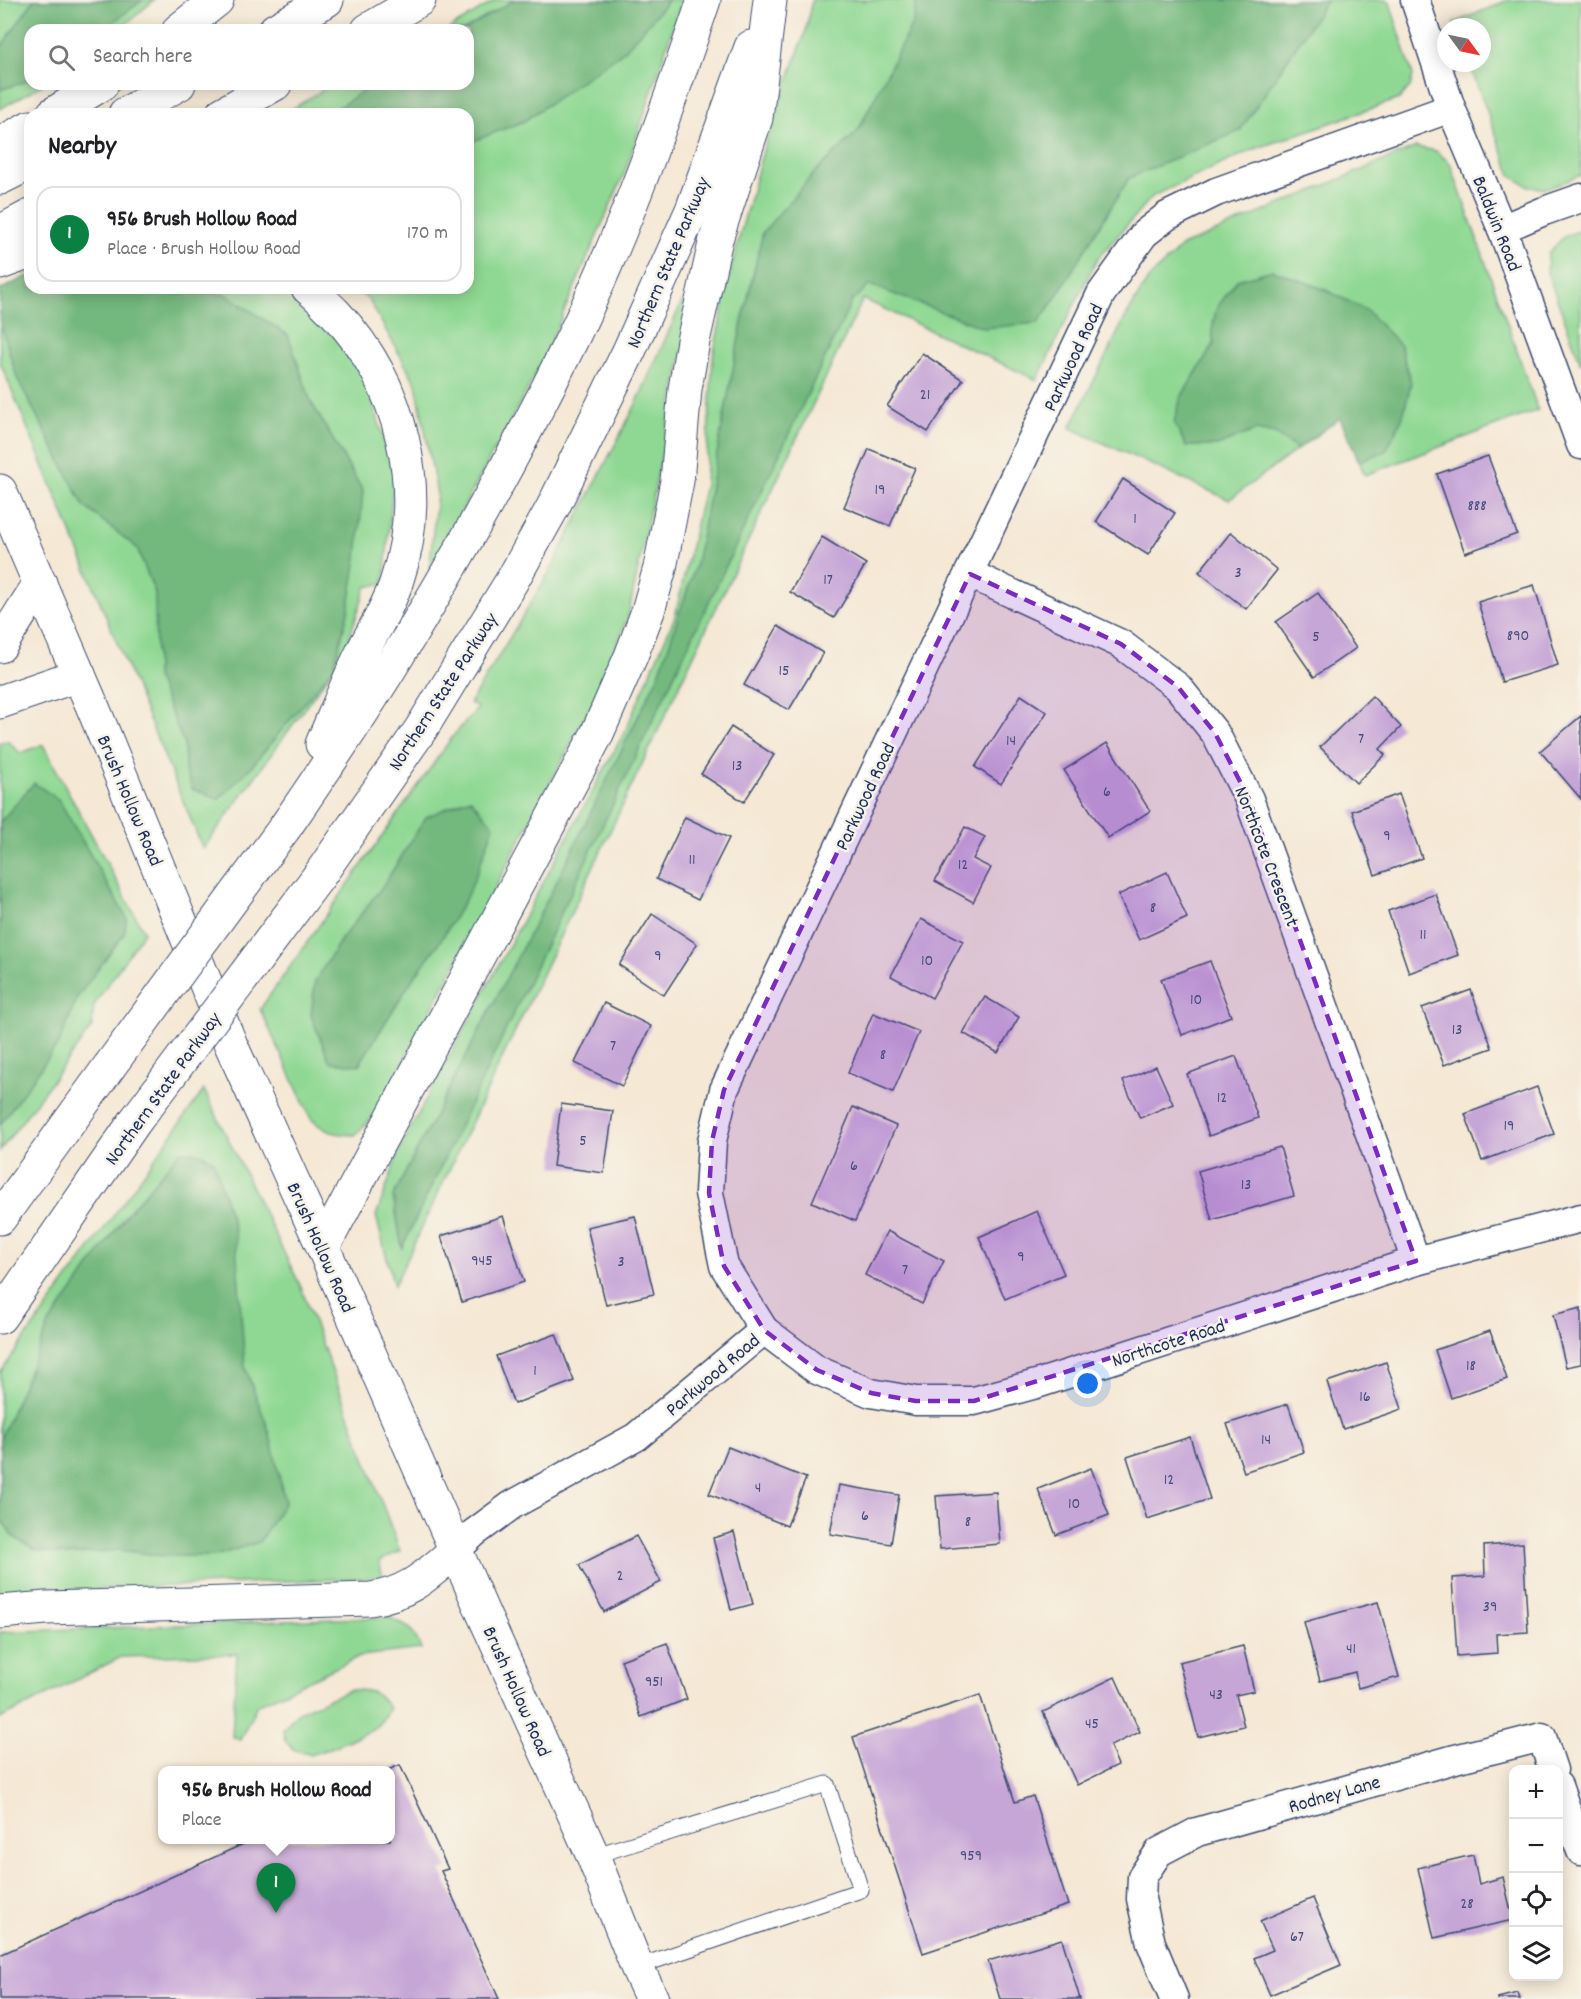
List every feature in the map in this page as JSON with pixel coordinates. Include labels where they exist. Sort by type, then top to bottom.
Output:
[{"type":"main road","points":[[187,24],[218,0]]},
{"type":"main road","points":[[285,24],[327,0]]},
{"type":"main road","points":[[378,24],[419,0]]},
{"type":"main road","points":[[0,1218],[286,826],[388,673],[422,616],[498,483],[569,344],[638,184],[666,112],[704,0]]},
{"type":"main road","points":[[323,1247],[596,736],[623,676],[648,611],[677,481],[685,389],[702,296],[716,238],[756,118],[768,0]]},
{"type":"main road","name":"Northern State Parkway","points":[[0,1317],[136,1120],[319,876],[421,729],[501,598],[553,507],[629,351],[692,210],[768,0]]},
{"type":"main road","points":[[63,108],[92,90]]},
{"type":"main road","points":[[136,108],[168,90]]},
{"type":"main road","points":[[233,108],[264,90]]},
{"type":"main road","points":[[0,144],[24,130]]},
{"type":"main road","points":[[0,178],[24,166]]},
{"type":"main road","points":[[0,263],[24,254]]},
{"type":"main road","points":[[286,826],[360,657],[386,608],[396,582],[404,552],[409,500],[404,440],[395,409],[384,384],[352,332],[314,294]]},
{"type":"main road","name":"Brush Hollow Road","points":[[0,491],[79,675],[231,1045],[593,1856],[652,1999]]},
{"type":"main road","points":[[0,646],[40,583]]},
{"type":"main road","points":[[0,702],[79,675]]},
{"type":"main road","points":[[0,1612],[46,1608],[387,1597],[414,1585],[455,1551]]},
{"type":"street","name":"Baldwin Road","points":[[1415,0],[1450,108],[1502,229],[1581,446]]},
{"type":"street","name":"Parkwood Road","points":[[455,1551],[474,1533],[512,1505],[636,1437],[764,1330],[724,1266],[709,1193],[712,1141],[724,1090],[1101,294],[1144,234],[1167,216],[1216,192],[1450,108]]},
{"type":"street","points":[[1502,229],[1581,198]]},
{"type":"street","name":"Northcote Crescent","points":[[969,574],[1121,644],[1178,687],[1215,733],[1249,799],[1416,1261]]},
{"type":"street","name":"Northcote Road","points":[[764,1330],[817,1370],[871,1393],[916,1401],[974,1401],[1040,1383],[1416,1261],[1581,1218]]},
{"type":"street","name":"Rodney Lane","points":[[1174,1999],[1151,1943],[1141,1899],[1142,1877],[1159,1852],[1197,1832],[1455,1759],[1542,1737],[1551,1765]]},
{"type":"street","points":[[1563,1800],[1581,1851]]},
{"type":"lane","points":[[593,1856],[827,1784],[861,1890],[637,1967]]},
{"type":"highlighted area","points":[[970,574],[1121,644],[1178,687],[1215,733],[1249,799],[1416,1261],[974,1401],[916,1401],[871,1393],[817,1370],[764,1330],[724,1266],[709,1193],[712,1141],[724,1090]]},
{"type":"green space","points":[[0,0],[154,0],[126,24],[24,24],[24,90],[33,90],[0,109]]},
{"type":"green space","points":[[34,0],[143,0],[110,24],[24,24],[24,82],[0,90],[0,48]]},
{"type":"green space","points":[[496,0],[682,0],[625,172],[541,364],[429,571],[437,494],[416,384],[369,300],[362,294],[474,294],[474,108],[294,108],[322,90],[474,90],[474,24],[457,24]]},
{"type":"green space","points":[[514,0],[669,0],[624,51],[524,121],[474,141],[474,108],[337,108],[365,90],[474,90],[474,24]]},
{"type":"green space","points":[[812,0],[1389,0],[1413,75],[1410,87],[1399,99],[1252,150],[1153,196],[1097,259],[1037,380],[863,299],[394,1286],[376,1216],[401,1146],[626,729],[675,616],[705,485],[713,356],[732,264],[764,147],[806,30]]},
{"type":"green space","points":[[916,0],[1327,0],[1240,131],[1129,178],[1038,323],[984,328],[870,285],[852,301],[402,1248],[393,1196],[557,881],[659,674],[696,564],[741,327],[763,232],[815,172],[857,132],[914,20]]},
{"type":"green space","points":[[1508,0],[1581,0],[1581,175],[1553,186],[1538,188],[1521,182],[1511,175],[1472,72],[1491,72],[1491,18],[1466,18]]},
{"type":"green space","points":[[1416,147],[1436,151],[1450,163],[1538,410],[1365,475],[1340,418],[1229,500],[1070,428],[1124,320],[1148,279],[1182,246]]},
{"type":"green space","points":[[1581,230],[1581,364],[1547,272],[1548,253],[1565,236]]},
{"type":"green space","points":[[1273,270],[1326,290],[1366,310],[1400,345],[1411,383],[1403,416],[1386,451],[1359,461],[1340,418],[1297,449],[1275,434],[1256,430],[1217,446],[1186,446],[1174,422],[1181,397],[1214,344],[1212,331],[1216,309],[1237,280]]},
{"type":"green space","points":[[24,278],[24,294],[292,294],[299,297],[363,367],[394,475],[384,583],[366,587],[344,654],[203,849],[0,362],[0,290]]},
{"type":"green space","points":[[24,278],[24,294],[225,294],[288,335],[311,402],[363,491],[357,558],[348,612],[334,667],[252,766],[219,799],[192,789],[185,770],[184,744],[156,677],[155,593],[137,548],[84,506],[17,378],[0,322],[0,290]]},
{"type":"green space","points":[[682,302],[693,303],[628,617],[597,694],[377,1113],[355,1135],[326,1130],[311,1119],[260,1009],[453,736],[478,708],[470,703],[549,573],[637,402]]},
{"type":"green space","points":[[8,741],[20,753],[43,745],[144,932],[94,1005],[92,1027],[0,1151],[0,742]]},
{"type":"green space","points":[[34,783],[59,800],[127,919],[124,934],[78,996],[59,1043],[0,1125],[0,822]]},
{"type":"green space","points":[[470,798],[494,826],[465,900],[359,1065],[330,1062],[311,1016],[315,981],[342,938],[383,886],[426,817]]},
{"type":"green space","points":[[204,1090],[300,1285],[400,1551],[379,1561],[383,1577],[0,1595],[0,1373]]},
{"type":"green space","points":[[181,1151],[201,1153],[214,1161],[235,1232],[245,1367],[269,1431],[285,1502],[259,1542],[215,1556],[164,1556],[119,1550],[67,1555],[35,1550],[12,1536],[0,1517],[0,1440],[49,1324],[127,1214]]},
{"type":"green space","points":[[389,1617],[411,1629],[422,1649],[360,1656],[257,1705],[240,1740],[232,1736],[237,1654],[121,1657],[0,1719],[0,1632]]},
{"type":"green space","points":[[349,1690],[372,1692],[384,1702],[389,1708],[379,1725],[336,1746],[311,1755],[293,1749],[285,1741],[283,1729],[298,1712]]},
{"type":"building","points":[[922,353],[963,380],[928,432],[887,406]]},
{"type":"building","points":[[869,449],[915,468],[890,526],[844,507]]},
{"type":"building","points":[[1488,456],[1517,534],[1465,553],[1437,474]]},
{"type":"building","points":[[1123,479],[1175,513],[1148,555],[1096,522]]},
{"type":"building","points":[[1231,532],[1277,570],[1246,609],[1199,572]]},
{"type":"building","points":[[822,537],[866,564],[834,618],[790,592]]},
{"type":"building","points":[[1534,585],[1558,665],[1502,682],[1478,602]]},
{"type":"building","points":[[1318,593],[1356,648],[1314,677],[1276,622]]},
{"type":"building","points":[[778,626],[823,653],[789,710],[744,685]]},
{"type":"building","points":[[1021,695],[1047,712],[1001,784],[975,767]]},
{"type":"building","points":[[1372,696],[1401,727],[1380,749],[1385,755],[1356,783],[1320,747]]},
{"type":"building","points":[[1581,716],[1581,799],[1540,751]]},
{"type":"building","points":[[731,727],[774,755],[744,802],[701,774]]},
{"type":"building","points":[[1107,743],[1150,811],[1108,838],[1064,770]]},
{"type":"building","points":[[1399,794],[1422,858],[1375,875],[1352,811]]},
{"type":"building","points":[[685,817],[729,838],[698,900],[656,879]]},
{"type":"building","points":[[965,827],[985,837],[973,859],[991,868],[973,902],[935,881]]},
{"type":"building","points":[[1167,872],[1187,918],[1139,940],[1118,895]]},
{"type":"building","points":[[1436,894],[1458,955],[1409,973],[1388,911]]},
{"type":"building","points":[[652,914],[697,944],[664,995],[619,965]]},
{"type":"building","points":[[921,919],[963,941],[932,998],[891,976]]},
{"type":"building","points":[[1210,961],[1231,1016],[1182,1035],[1161,979]]},
{"type":"building","points":[[1471,990],[1492,1048],[1444,1065],[1422,1008]]},
{"type":"building","points":[[985,997],[1019,1017],[998,1053],[963,1033]]},
{"type":"building","points":[[604,1003],[651,1026],[622,1086],[575,1063]]},
{"type":"building","points":[[873,1013],[919,1032],[893,1092],[848,1073]]},
{"type":"building","points":[[1236,1056],[1258,1118],[1209,1136],[1187,1074]]},
{"type":"building","points":[[1156,1066],[1173,1104],[1140,1118],[1123,1081]]},
{"type":"building","points":[[1537,1087],[1554,1134],[1482,1161],[1465,1114]]},
{"type":"building","points":[[561,1104],[613,1111],[604,1173],[553,1166]]},
{"type":"building","points":[[853,1107],[896,1126],[855,1221],[812,1202]]},
{"type":"building","points":[[1280,1147],[1294,1196],[1212,1220],[1198,1171]]},
{"type":"building","points":[[1037,1211],[1064,1274],[1005,1299],[979,1237]]},
{"type":"building","points":[[503,1216],[524,1282],[462,1302],[441,1236]]},
{"type":"building","points":[[635,1216],[654,1294],[606,1305],[587,1227]]},
{"type":"building","points":[[887,1231],[944,1261],[922,1304],[865,1275]]},
{"type":"building","points":[[1581,1308],[1581,1364],[1566,1367],[1553,1315]]},
{"type":"building","points":[[1490,1331],[1507,1379],[1451,1398],[1435,1350]]},
{"type":"building","points":[[556,1334],[574,1381],[514,1404],[496,1356]]},
{"type":"building","points":[[1386,1362],[1402,1409],[1343,1429],[1327,1382]]},
{"type":"building","points":[[1288,1404],[1304,1452],[1244,1472],[1227,1424]]},
{"type":"building","points":[[1190,1437],[1210,1499],[1147,1519],[1127,1457]]},
{"type":"building","points":[[728,1447],[806,1478],[787,1526],[709,1494]]},
{"type":"building","points":[[1091,1468],[1109,1515],[1056,1535],[1038,1489]]},
{"type":"building","points":[[839,1485],[899,1495],[891,1544],[830,1534]]},
{"type":"building","points":[[996,1492],[1000,1544],[940,1549],[936,1496]]},
{"type":"building","points":[[734,1532],[753,1604],[731,1610],[713,1538]]},
{"type":"building","points":[[636,1536],[661,1582],[604,1612],[579,1565]]},
{"type":"building","points":[[1523,1543],[1528,1632],[1496,1634],[1497,1653],[1457,1656],[1452,1578],[1485,1576],[1484,1546]]},
{"type":"building","points":[[1378,1602],[1399,1677],[1358,1688],[1355,1672],[1320,1681],[1304,1622]]},
{"type":"building","points":[[667,1643],[687,1699],[641,1717],[621,1660]]},
{"type":"building","points":[[1243,1646],[1254,1691],[1236,1695],[1244,1726],[1198,1737],[1179,1662]]},
{"type":"building","points":[[1115,1677],[1140,1732],[1110,1746],[1118,1765],[1077,1785],[1043,1712]]},
{"type":"building","points":[[980,1695],[1015,1802],[1033,1796],[1068,1905],[923,1953],[853,1737]]},
{"type":"building","points":[[400,1765],[448,1869],[441,1871],[499,1999],[0,1999],[0,1955],[243,1844],[395,1844],[395,1767]]},
{"type":"building","points":[[1473,1855],[1479,1884],[1503,1877],[1509,1903],[1509,1921],[1434,1938],[1418,1868]]},
{"type":"building","points":[[1313,1898],[1341,1965],[1270,1995],[1254,1958],[1273,1950],[1260,1921]]},
{"type":"building","points":[[1062,1939],[1080,1999],[1000,1999],[988,1961]]},
{"type":"building","points":[[1518,1993],[1520,1999],[1497,1999],[1497,1998]]},
{"type":"place","name":"956 Brush Hollow Road","points":[[276,1913]]}]
